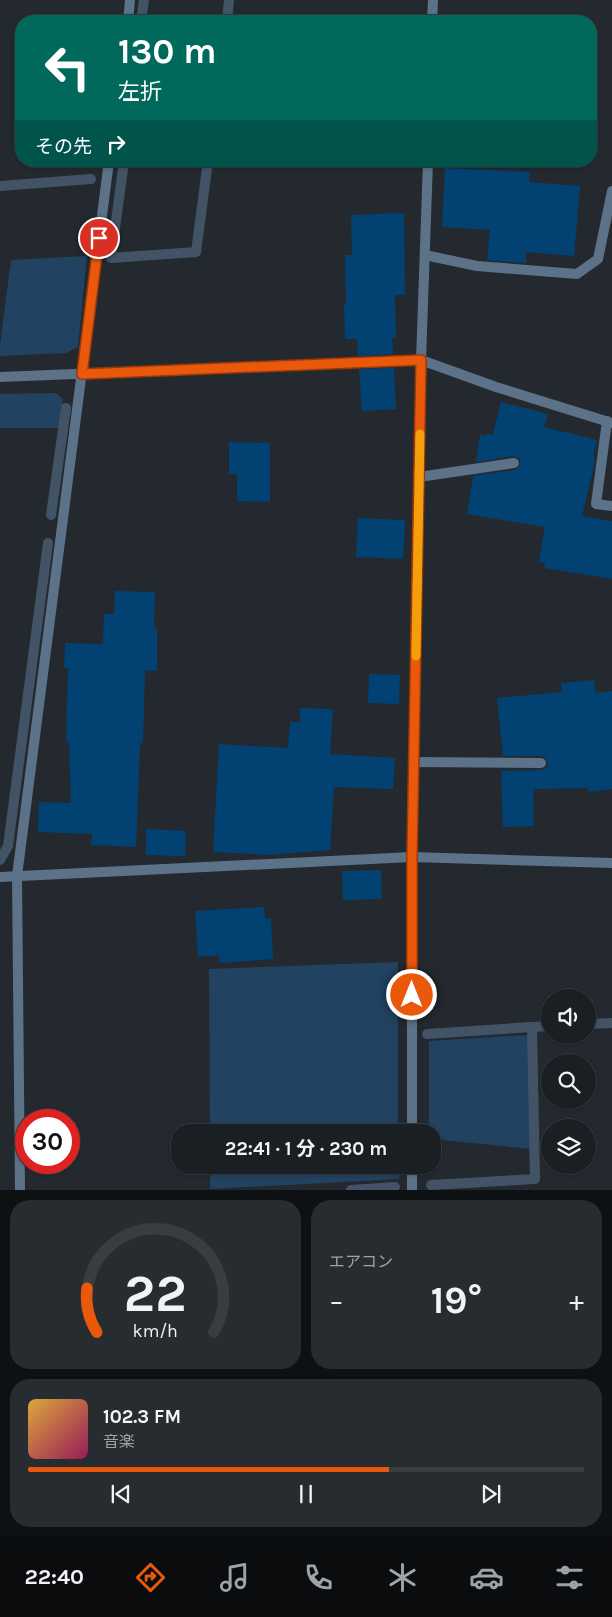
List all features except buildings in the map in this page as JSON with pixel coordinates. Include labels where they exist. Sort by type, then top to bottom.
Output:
[{"type":"street","points":[[129,15],[130,0]]},
{"type":"street","points":[[432,15],[433,0]]},
{"type":"street","points":[[20,1190],[17,876],[108,167]]},
{"type":"street","points":[[412,1124],[412,857],[421,360],[428,167]]},
{"type":"street","points":[[425,255],[477,266],[577,274],[598,259],[612,191]]},
{"type":"street","points":[[0,377],[421,360],[496,387],[610,422],[596,504],[612,506]]},
{"type":"street","points":[[420,477],[514,463]]},
{"type":"street","points":[[414,762],[541,763]]},
{"type":"street","points":[[0,877],[412,857],[612,863]]},
{"type":"street","points":[[412,1174],[412,1190]]},
{"type":"shaded area","points":[[87,256],[78,347],[66,353],[0,356],[11,260]]},
{"type":"shaded area","points":[[56,393],[63,399],[60,428],[0,428],[0,394]]},
{"type":"shaded area","points":[[398,962],[398,1124],[210,1124],[209,969]]},
{"type":"shaded area","points":[[528,1035],[531,1149],[441,1140],[441,1124],[429,1124],[429,1041]]},
{"type":"shaded area","points":[[210,1174],[399,1174],[399,1179],[210,1189]]},
{"type":"waterway","points":[[142,15],[144,0]]},
{"type":"waterway","points":[[228,15],[229,0]]},
{"type":"waterway","points":[[123,167],[111,258],[196,252],[207,167]]},
{"type":"waterway","points":[[0,186],[91,179]]},
{"type":"waterway","points":[[51,515],[66,408]]},
{"type":"waterway","points":[[0,860],[8,846],[48,543]]},
{"type":"waterway","points":[[596,1024],[612,1023]]},
{"type":"waterway","points":[[431,1185],[535,1179],[532,1027],[541,1026]]},
{"type":"waterway","points":[[427,1034],[532,1027]]},
{"type":"waterway","points":[[351,1190],[395,1187]]},
{"type":"slow traffic","points":[[416,656],[420,434]]},
{"type":"route","points":[[99,238],[82,374],[421,360],[412,857],[412,995]]}]
